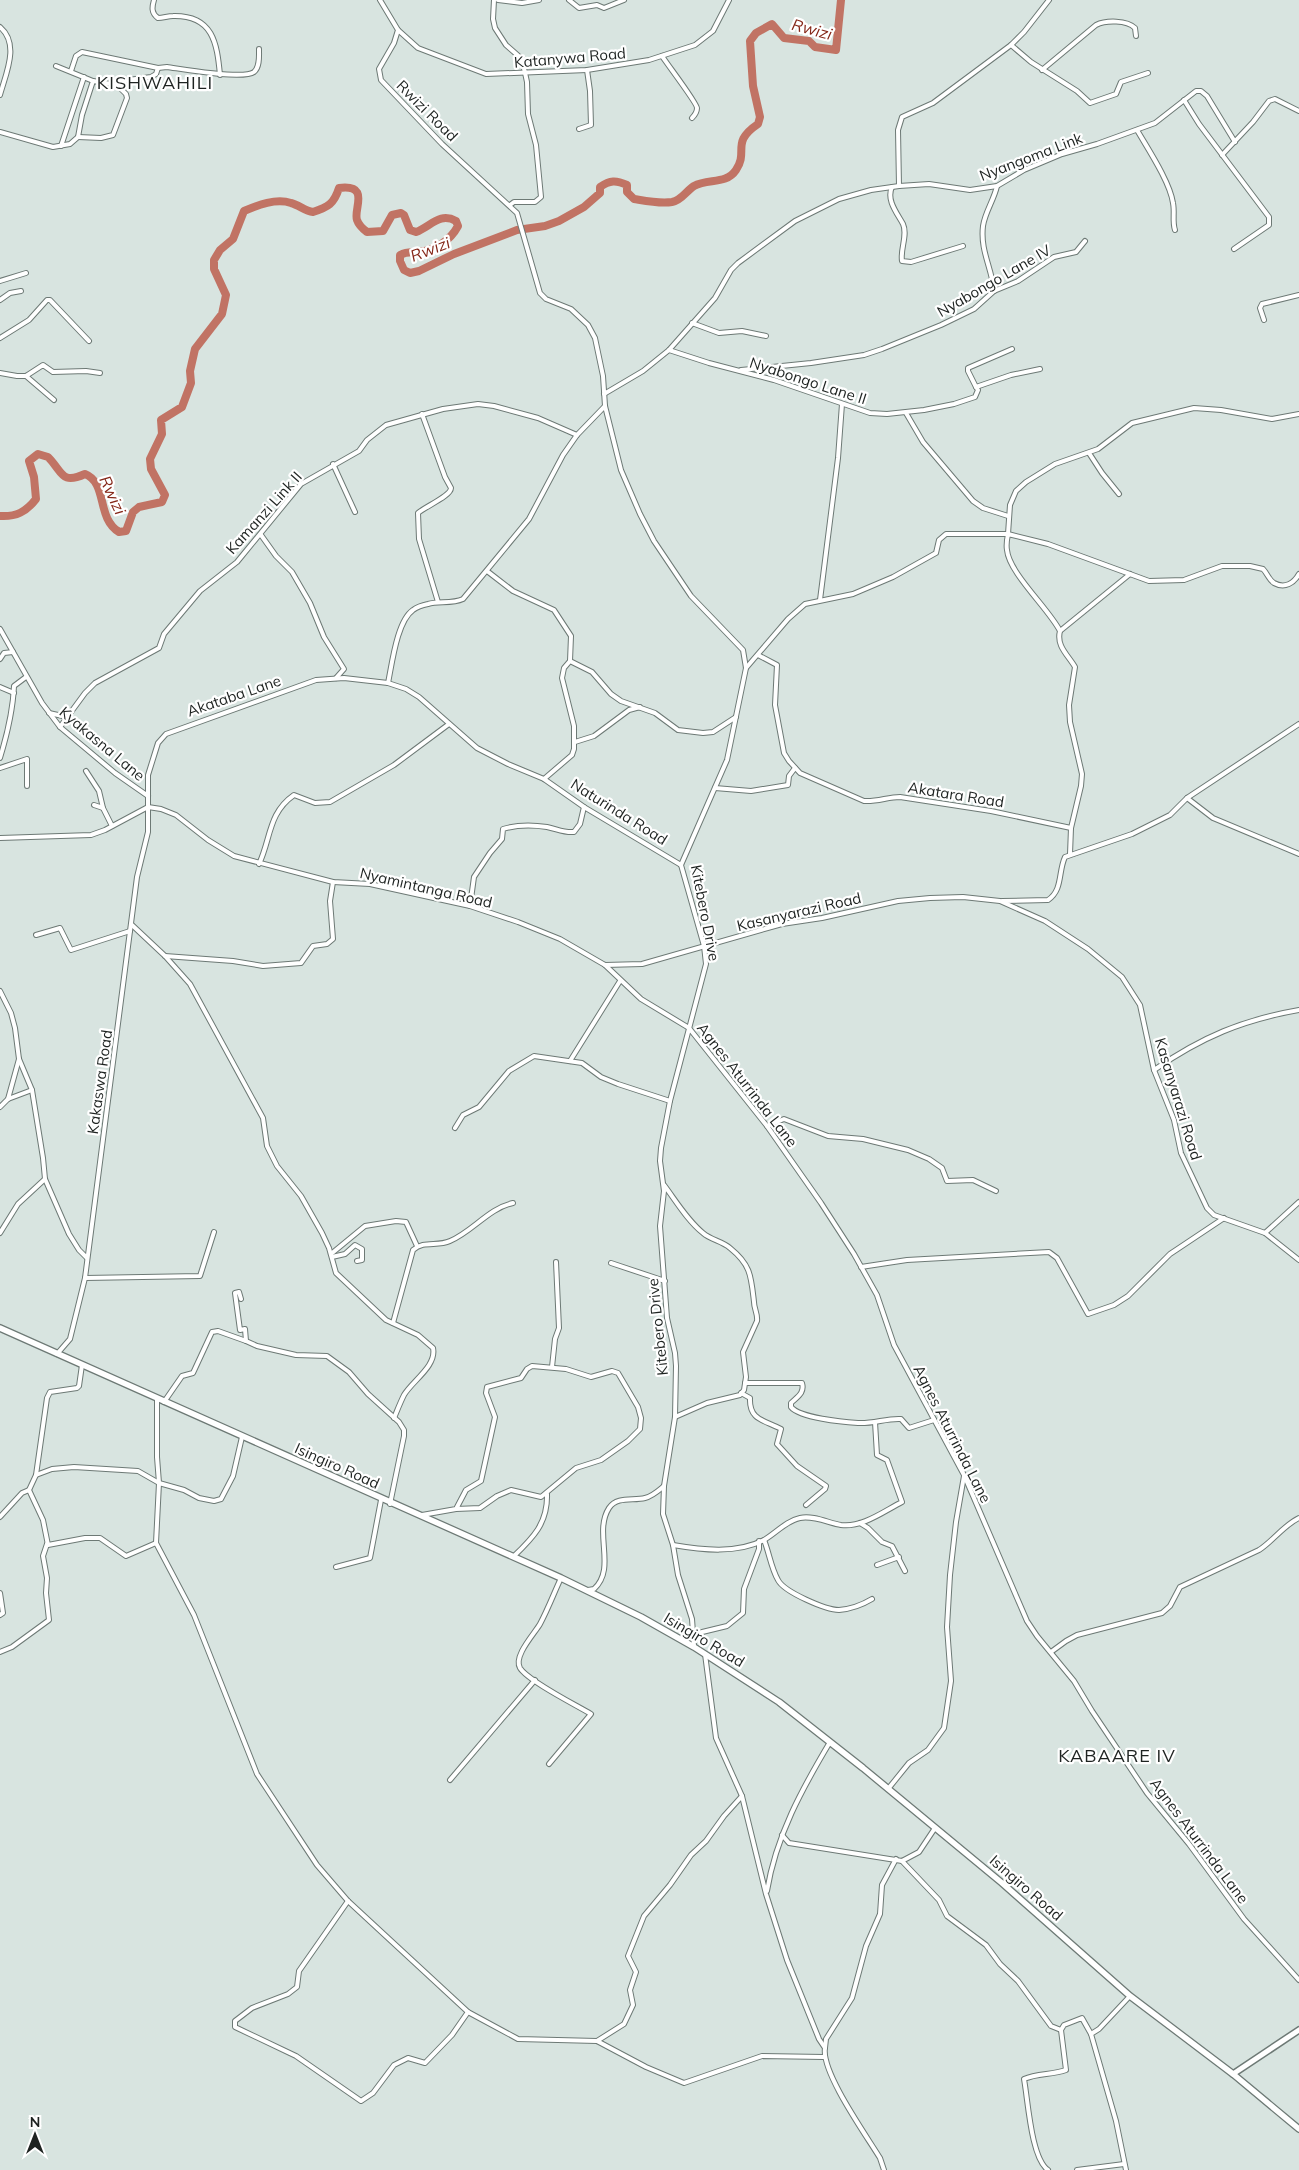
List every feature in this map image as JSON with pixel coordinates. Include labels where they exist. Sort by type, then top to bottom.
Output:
[{"type":"main road","name":"Isingiro Road","points":[[0,1328],[381,1500],[561,1578],[641,1617],[694,1647],[779,1702],[830,1742],[1002,1882],[1130,1996],[1233,2074],[1299,2129]]},
{"type":"street","points":[[154,0],[153,13],[158,18],[173,16],[198,20],[204,24],[216,41],[220,75]]},
{"type":"street","points":[[380,0],[398,30]]},
{"type":"street","points":[[494,0],[493,19],[495,28],[506,45],[522,59],[528,114],[536,145],[540,196],[535,202],[514,202],[510,205]]},
{"type":"street","points":[[498,0],[511,3],[539,0]]},
{"type":"street","points":[[569,0],[579,8],[596,5],[604,8],[624,0]]},
{"type":"street","name":"Katanywa Road","points":[[398,30],[413,41],[418,48],[486,74],[524,74],[587,70],[632,64],[695,45],[713,31],[730,0]]},
{"type":"street","points":[[899,186],[898,130],[902,117],[933,102],[1011,45],[1024,32],[1049,0]]},
{"type":"street","points":[[1042,70],[1103,21],[1130,24],[1135,28],[1136,36]]},
{"type":"street","points":[[0,27],[8,34],[11,50],[0,95]]},
{"type":"street","name":"Rwizi Road","points":[[398,30],[394,43],[379,69],[380,80],[442,144],[517,213],[540,293],[546,299],[571,309],[588,325],[595,338],[603,376],[604,394]]},
{"type":"street","points":[[1011,45],[1042,70],[1077,91],[1092,103],[1116,94],[1121,82],[1148,74]]},
{"type":"street","points":[[71,71],[76,56],[82,52],[158,68],[167,67],[220,75],[253,72],[258,63],[259,49]]},
{"type":"street","points":[[662,56],[696,103],[697,111],[692,118]]},
{"type":"street","points":[[56,66],[84,77],[116,85],[126,94],[127,98],[113,135],[101,138],[78,137]]},
{"type":"street","points":[[116,85],[128,80],[151,77],[156,74],[158,68]]},
{"type":"street","points":[[579,129],[591,125],[587,70]]},
{"type":"street","points":[[61,146],[84,77]]},
{"type":"street","points":[[0,132],[53,147],[70,144],[78,137],[82,115],[94,80]]},
{"type":"street","points":[[1234,249],[1269,225],[1270,221],[1261,204],[1222,155],[1184,100],[1196,91],[1203,92],[1235,142]]},
{"type":"street","points":[[1222,155],[1269,101],[1275,99],[1299,112]]},
{"type":"street","name":"Nyangoma Link","points":[[604,394],[643,371],[669,350],[719,293],[726,278],[738,263],[783,229],[839,198],[864,191],[899,186],[929,184],[970,190],[997,186],[1024,170],[1062,154],[1137,130],[1166,116],[1184,100]]},
{"type":"street","points":[[1137,130],[1159,170],[1173,202],[1172,218],[1175,230]]},
{"type":"street","points":[[994,291],[983,253],[982,230],[984,217],[997,186]]},
{"type":"street","points":[[892,187],[890,192],[891,200],[904,226],[902,261],[911,262],[963,246]]},
{"type":"street","name":"Nyabongo Lane IV","points":[[734,370],[792,365],[871,353],[941,325],[974,309],[994,291],[1018,281],[1054,257],[1076,252],[1085,241]]},
{"type":"street","points":[[0,281],[26,273]]},
{"type":"street","points":[[0,300],[10,293],[21,291]]},
{"type":"street","points":[[1264,320],[1260,308],[1262,304],[1299,295]]},
{"type":"street","points":[[0,338],[29,320],[47,300],[50,300],[89,341]]},
{"type":"street","points":[[692,322],[719,333],[742,331],[766,336]]},
{"type":"street","points":[[1012,349],[968,368],[976,387],[1011,375],[1040,369]]},
{"type":"street","name":"Nyabongo Lane II","points":[[669,350],[792,385],[870,413],[906,413],[962,402],[977,395],[976,387]]},
{"type":"street","points":[[0,373],[26,376],[44,365],[53,372],[86,371],[100,373]]},
{"type":"street","points":[[26,376],[54,400]]},
{"type":"street","points":[[604,394],[605,406],[621,470],[643,521],[691,596],[743,650],[746,668]]},
{"type":"street","points":[[820,600],[838,458],[842,404]]},
{"type":"street","name":"Kamanzi Link II","points":[[60,727],[66,717],[95,683],[159,648],[164,634],[200,590],[237,562],[302,484],[359,451],[367,440],[386,425],[422,414],[463,405],[494,406],[538,418],[577,435]]},
{"type":"street","points":[[388,683],[405,619],[413,610],[431,603],[457,602],[462,599],[528,519],[556,467],[577,435],[605,406]]},
{"type":"street","points":[[1060,631],[1056,622],[1034,597],[1009,558],[1007,550],[1008,516],[1016,492],[1026,482],[1055,464],[1089,453],[1106,444],[1132,423],[1194,408],[1207,408],[1272,419],[1299,414]]},
{"type":"street","points":[[906,413],[923,442],[974,501],[984,508],[1008,516]]},
{"type":"street","points":[[422,414],[445,477],[452,488],[448,494],[418,513],[419,539],[438,602]]},
{"type":"street","points":[[1089,453],[1119,494]]},
{"type":"street","points":[[334,464],[355,512]]},
{"type":"street","points":[[746,668],[796,610],[805,604],[854,594],[893,577],[936,553],[938,540],[946,534],[1008,534],[1048,544],[1149,581],[1184,580],[1222,566],[1233,565],[1263,569],[1274,583],[1290,584],[1299,574]]},
{"type":"street","points":[[261,535],[276,556],[292,572],[310,604],[324,637],[344,669],[336,678]]},
{"type":"street","points":[[486,571],[513,591],[554,610],[571,636],[570,662],[564,668],[562,678],[570,706],[575,742],[572,755],[544,779]]},
{"type":"street","points":[[1070,854],[1071,828],[1082,774],[1070,722],[1069,705],[1075,667],[1060,645],[1058,638],[1060,631],[1130,574]]},
{"type":"street","name":"Kyakasna Lane","points":[[0,629],[26,677],[60,727],[115,773],[148,796]]},
{"type":"street","points":[[0,659],[4,653],[13,652]]},
{"type":"street","name":"Akatara Road","points":[[758,655],[777,665],[775,705],[784,753],[800,773],[864,801],[900,797],[991,811],[1071,828]]},
{"type":"street","points":[[570,662],[592,672],[611,694],[621,701],[655,713],[678,730],[712,732],[736,717]]},
{"type":"street","name":"Kitebero Drive","points":[[694,1647],[692,1619],[675,1564],[673,1545],[663,1514],[664,1486],[675,1417],[676,1353],[668,1326],[664,1281],[660,1226],[664,1184],[660,1161],[670,1101],[706,964],[704,946],[681,865],[727,760],[746,668]]},
{"type":"street","points":[[0,758],[13,709],[14,686],[26,677]]},
{"type":"street","name":"Akataba Lane","points":[[148,807],[148,775],[158,743],[166,734],[316,680],[336,678],[388,683],[406,689],[419,697],[449,724]]},
{"type":"street","points":[[0,687],[14,693]]},
{"type":"street","points":[[575,742],[594,736],[630,710],[641,707]]},
{"type":"street","points":[[48,712],[66,717]]},
{"type":"street","points":[[259,864],[274,818],[294,795],[315,803],[330,802],[394,765],[449,724]]},
{"type":"street","name":"Naturinda Road","points":[[449,724],[477,748],[508,764],[544,779],[584,807],[681,865]]},
{"type":"street","points":[[1000,901],[1020,899],[1048,900],[1054,896],[1058,887],[1063,860],[1070,854],[1100,846],[1132,834],[1170,815],[1187,798],[1299,724]]},
{"type":"street","points":[[0,768],[27,759],[27,786]]},
{"type":"street","points":[[715,788],[751,790],[788,786],[789,776],[795,768]]},
{"type":"street","points":[[86,771],[99,791],[102,808]]},
{"type":"street","points":[[1187,798],[1213,818],[1299,854]]},
{"type":"street","points":[[94,805],[102,808],[107,813],[112,826]]},
{"type":"street","points":[[0,838],[91,835],[148,807]]},
{"type":"street","name":"Nyamintanga Road","points":[[148,807],[161,809],[176,815],[208,840],[234,856],[333,882],[370,884],[470,906],[518,922],[560,939],[605,965]]},
{"type":"street","name":"Kakaswa Road","points":[[57,1354],[70,1340],[85,1278],[137,877],[148,832],[148,807]]},
{"type":"street","points":[[470,906],[474,877],[502,839],[503,829],[533,826],[547,827],[566,833],[574,832],[580,824],[584,807]]},
{"type":"street","points":[[165,956],[233,961],[263,966],[301,963],[313,946],[327,944],[333,939],[330,901],[333,882]]},
{"type":"street","name":"Kasanyarazi Road","points":[[704,946],[782,924],[822,918],[898,901],[946,897],[1000,901],[1045,921],[1088,949],[1122,977],[1140,1005],[1154,1070],[1174,1120],[1181,1152],[1207,1208],[1214,1215],[1265,1232],[1299,1260]]},
{"type":"street","points":[[132,925],[165,956],[190,984],[262,1118],[265,1141],[275,1162],[309,1210],[331,1255],[336,1273],[382,1316],[418,1335],[431,1345],[434,1352],[424,1370],[403,1396],[394,1418]]},
{"type":"street","points":[[36,935],[60,928],[71,950],[130,931]]},
{"type":"street","points":[[605,965],[642,964],[704,946]]},
{"type":"street","name":"Agnes Aturrinda Lane","points":[[605,965],[641,999],[689,1028],[766,1126],[821,1203],[877,1295],[894,1345],[964,1475],[1027,1621],[1074,1681],[1147,1793],[1189,1844],[1244,1919],[1299,1980]]},
{"type":"street","points":[[570,1061],[620,981]]},
{"type":"street","points":[[0,991],[15,1028],[19,1059],[32,1090],[44,1158],[45,1179],[69,1234],[79,1250],[87,1258]]},
{"type":"street","points":[[1154,1070],[1180,1052],[1233,1026],[1260,1017],[1299,1010]]},
{"type":"street","points":[[455,1128],[463,1115],[478,1107],[509,1071],[534,1056],[582,1063],[601,1077],[670,1101]]},
{"type":"street","points":[[8,1099],[19,1059]]},
{"type":"street","points":[[0,1106],[8,1099],[32,1090]]},
{"type":"street","points":[[766,1126],[784,1119],[828,1136],[863,1139],[908,1150],[929,1159],[942,1168],[948,1182],[973,1180],[996,1191]]},
{"type":"street","points":[[0,1233],[18,1204],[45,1179]]},
{"type":"street","points":[[664,1184],[697,1227],[714,1240],[730,1247],[749,1269],[754,1305],[758,1316],[743,1352],[745,1383],[741,1393]]},
{"type":"street","points":[[1265,1232],[1299,1202]]},
{"type":"street","points":[[393,1323],[411,1253],[417,1246],[450,1241],[490,1214],[513,1203]]},
{"type":"street","points":[[861,1267],[907,1260],[1049,1252],[1057,1258],[1088,1314],[1114,1305],[1128,1296],[1170,1254],[1224,1218]]},
{"type":"street","points":[[331,1255],[365,1226],[396,1221],[406,1222],[417,1246]]},
{"type":"street","points":[[85,1278],[200,1276],[214,1232]]},
{"type":"street","points":[[331,1255],[345,1254],[355,1245],[362,1249],[362,1260],[356,1261]]},
{"type":"street","points":[[552,1367],[555,1339],[560,1328],[556,1262]]},
{"type":"street","points":[[611,1263],[664,1281]]},
{"type":"street","points":[[241,1299],[239,1292],[235,1293],[240,1330],[245,1329],[246,1341]]},
{"type":"street","points":[[390,1504],[404,1436],[402,1426],[368,1394],[349,1372],[327,1356],[296,1355],[257,1346],[218,1331],[212,1332],[193,1373],[182,1376],[161,1400],[157,1457],[159,1483],[156,1543],[194,1615],[257,1774],[317,1865],[348,1901],[468,2012],[518,2040],[598,2042],[646,2067],[684,2083],[762,2056],[824,2057]]},
{"type":"street","points":[[0,1517],[22,1493],[29,1490],[36,1475],[47,1398],[50,1392],[79,1386],[82,1365]]},
{"type":"street","points":[[420,1516],[456,1509],[480,1508],[497,1496],[511,1490],[539,1498],[547,1494],[576,1468],[601,1460],[628,1441],[640,1429],[641,1418],[638,1407],[615,1372],[591,1377],[552,1367],[532,1366],[527,1368],[521,1378],[487,1387],[486,1392],[495,1417],[483,1477],[478,1484],[466,1490],[456,1509]]},
{"type":"street","points":[[745,1383],[802,1383],[801,1393],[791,1403],[790,1407],[795,1412],[859,1423],[901,1419],[909,1428],[934,1420]]},
{"type":"street","points":[[675,1417],[707,1403],[741,1393],[750,1398],[750,1410],[755,1416],[781,1429],[777,1444],[789,1459],[826,1486],[806,1505]]},
{"type":"street","points":[[673,1545],[720,1550],[742,1548],[762,1540],[780,1527],[800,1518],[843,1526],[860,1523],[902,1502],[887,1460],[877,1455],[876,1422]]},
{"type":"street","points":[[36,1475],[52,1469],[74,1466],[138,1470],[159,1483],[184,1490],[207,1501],[217,1501],[221,1499],[233,1476],[242,1437]]},
{"type":"street","points":[[888,1789],[909,1762],[928,1750],[944,1728],[951,1681],[947,1627],[950,1575],[964,1475]]},
{"type":"street","points":[[586,1590],[594,1589],[603,1577],[604,1520],[611,1506],[618,1501],[648,1497],[664,1486]]},
{"type":"street","points":[[0,1652],[12,1647],[49,1620],[46,1593],[48,1578],[43,1556],[47,1544],[43,1520],[29,1490]]},
{"type":"street","points":[[513,1557],[535,1536],[544,1521],[547,1511],[547,1494]]},
{"type":"street","points":[[336,1567],[370,1558],[381,1500]]},
{"type":"street","points":[[1051,1652],[1078,1635],[1162,1612],[1170,1606],[1180,1588],[1259,1550],[1299,1518]]},
{"type":"street","points":[[860,1523],[882,1542],[892,1546],[905,1571]]},
{"type":"street","points":[[47,1544],[84,1538],[100,1538],[126,1556],[156,1543]]},
{"type":"street","points":[[762,1540],[778,1581],[785,1588],[837,1610],[849,1609],[872,1599]]},
{"type":"street","points":[[694,1634],[727,1626],[744,1612],[744,1589],[762,1540]]},
{"type":"street","points":[[877,1565],[899,1557]]},
{"type":"street","points":[[549,1764],[591,1714],[535,1680],[520,1668],[518,1662],[526,1642],[539,1625],[561,1578]]},
{"type":"street","points":[[0,1593],[3,1613],[0,1615]]},
{"type":"street","points":[[705,1654],[716,1738],[742,1796],[766,1894],[788,1960],[819,2039],[825,2048]]},
{"type":"street","points":[[450,1780],[535,1680]]},
{"type":"street","points":[[766,1894],[771,1866],[797,1799],[830,1742]]},
{"type":"street","points":[[598,2042],[624,2024],[633,2006],[630,1990],[636,1972],[628,1956],[644,1916],[742,1796]]},
{"type":"street","points":[[902,1861],[919,1852],[935,1828]]},
{"type":"street","points":[[782,1835],[789,1843],[902,1861],[939,1900],[947,1916],[986,1945],[1000,1964],[1018,1981],[1052,2026],[1061,2030]]},
{"type":"street","points":[[884,2170],[880,2158],[836,2083],[824,2057],[826,2039],[852,1998],[866,1946],[880,1914],[882,1885],[896,1859]]},
{"type":"street","points":[[348,1901],[300,1971],[297,1987],[288,1994],[252,2008],[235,2022],[235,2027],[296,2056],[361,2101],[373,2093],[394,2065],[408,2058],[425,2063],[452,2035],[468,2012]]},
{"type":"street","points":[[1091,2034],[1100,2028],[1130,1996]]},
{"type":"street","points":[[1048,2170],[1042,2166],[1036,2150],[1024,2079],[1030,2076],[1056,2074],[1066,2070],[1061,2030],[1064,2025],[1082,2018],[1091,2034],[1116,2121],[1126,2170]]},
{"type":"street","points":[[1233,2074],[1299,2030]]},
{"type":"street","points":[[1077,2170],[1124,2164]]},
{"type":"waterway","name":"Rwizi","points":[[0,516],[11,516],[20,513],[36,499],[34,477],[29,461],[38,454],[48,457],[60,472],[67,477],[71,478],[85,474],[92,479],[97,485],[107,518],[119,532],[126,531],[133,512],[139,507],[162,502],[165,495],[151,469],[150,459],[162,434],[161,420],[182,407],[191,383],[190,371],[195,349],[222,314],[226,295],[214,269],[214,260],[220,250],[233,239],[244,211],[279,201],[294,204],[313,212],[330,204],[339,188],[349,188],[358,193],[357,220],[360,226],[367,232],[383,231],[392,215],[401,213],[404,215],[410,230],[416,232],[440,219],[445,218],[456,221],[458,226],[455,231],[442,244],[425,251],[400,255],[400,261],[404,270],[410,273],[419,271],[454,254],[517,230],[545,226],[559,221],[584,207],[600,193],[600,187],[610,182],[620,182],[627,185],[627,192],[634,199],[667,203],[675,201],[694,186],[727,178],[732,175],[740,163],[742,142],[758,124],[760,117],[753,86],[750,41],[756,33],[772,24],[784,38],[809,41],[815,47],[836,50],[841,0]]},
{"type":"district","name":"KISHWAHILI","points":[[155,83]]},
{"type":"district","name":"KABAARE IV","points":[[1117,1756]]}]
